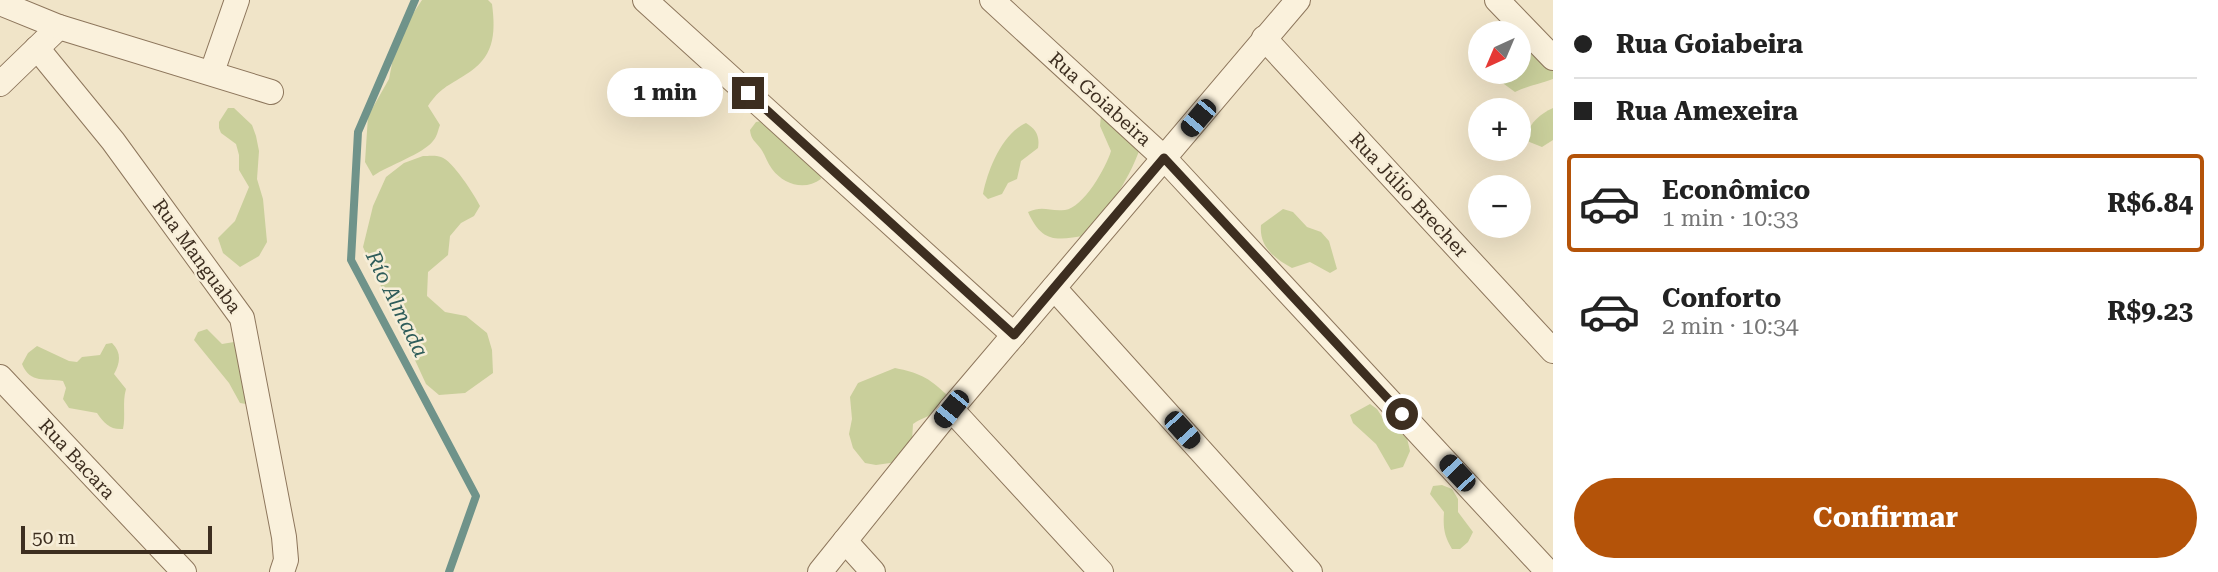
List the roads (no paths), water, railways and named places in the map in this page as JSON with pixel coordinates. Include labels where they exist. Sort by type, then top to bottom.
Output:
[{"type":"street","points":[[212,72],[237,0]]},
{"type":"street","points":[[645,0],[1014,335]]},
{"type":"street","name":"Rua Goiabeira","points":[[992,0],[1164,158],[1548,572]]},
{"type":"street","points":[[820,572],[951,409],[1298,0]]},
{"type":"street","points":[[1497,0],[1553,58]]},
{"type":"street","points":[[0,3],[59,27],[271,92]]},
{"type":"street","points":[[0,84],[59,27]]},
{"type":"street","name":"Rua Júlio Brecher","points":[[1264,38],[1553,351]]},
{"type":"street","name":"Rua Manguaba","points":[[37,48],[113,141],[242,318],[284,537],[286,560],[282,572]]},
{"type":"street","points":[[1054,288],[1310,572]]},
{"type":"street","name":"Rua Bacara","points":[[0,377],[184,572]]},
{"type":"street","points":[[951,409],[1101,572]]},
{"type":"street","points":[[845,541],[873,572]]},
{"type":"waterway","name":"Río Almada","points":[[415,0],[358,132],[351,260],[476,496],[449,572]]}]
